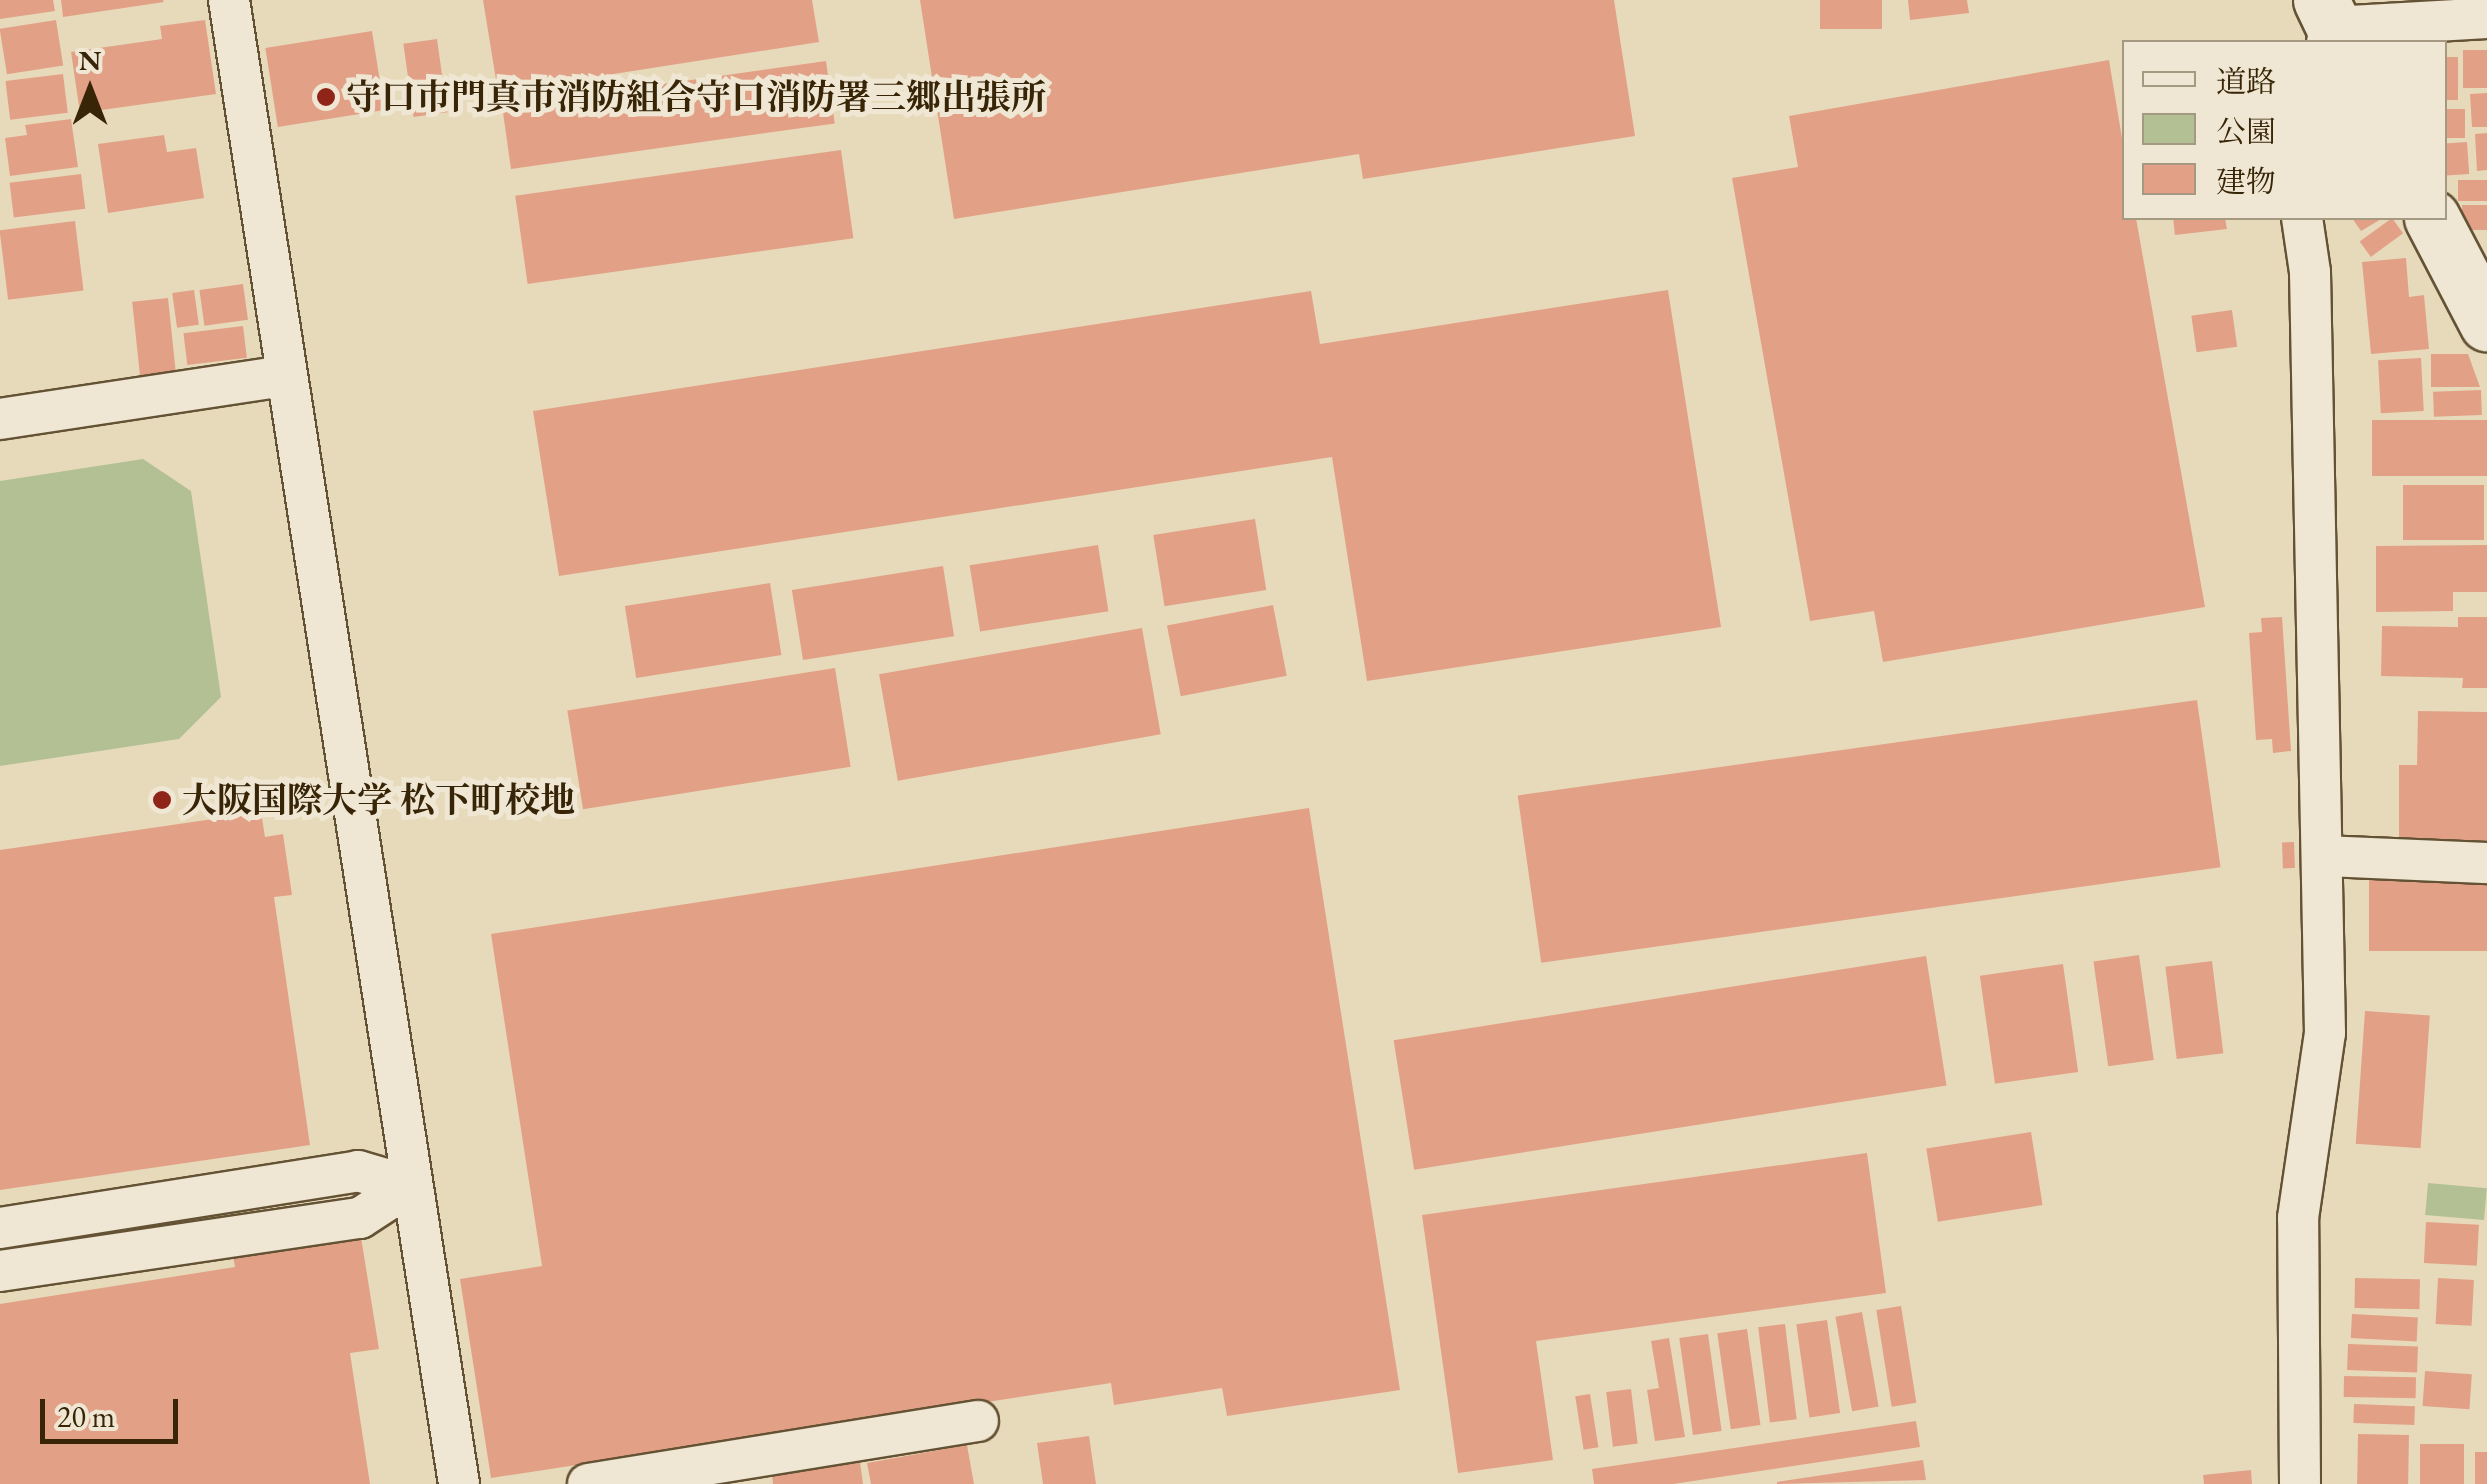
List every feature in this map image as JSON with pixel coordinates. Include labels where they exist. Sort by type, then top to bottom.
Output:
[{"type":"street","points":[[230,0],[409,1186],[458,1484]]},
{"type":"street","points":[[2331,28],[2487,18]]},
{"type":"street","points":[[2300,1484],[2298,1218],[2325,1033],[2325,856],[2310,272],[2302,220]]},
{"type":"street","points":[[2456,240],[2487,322]]},
{"type":"street","points":[[0,418],[286,376]]},
{"type":"street","points":[[2325,856],[2487,862]]},
{"type":"street","points":[[0,1228],[358,1171],[409,1186]]},
{"type":"street","points":[[0,1271],[360,1218],[409,1186]]},
{"type":"street","points":[[588,1484],[978,1421]]},
{"type":"green space","points":[[143,459],[191,491],[221,697],[179,739],[0,766],[0,481]]},
{"type":"green space","points":[[2428,1183],[2487,1188],[2484,1220],[2425,1215]]},
{"type":"building","points":[[0,0],[53,0],[55,11],[0,19]]},
{"type":"building","points":[[61,0],[163,0],[164,2],[63,17]]},
{"type":"building","points":[[483,0],[812,0],[819,42],[498,92]]},
{"type":"building","points":[[920,0],[1614,0],[1635,136],[1363,179],[1359,154],[954,219]]},
{"type":"building","points":[[1820,0],[1882,0],[1882,29],[1820,29]]},
{"type":"building","points":[[1908,0],[1967,0],[1969,13],[1910,20]]},
{"type":"building","points":[[56,20],[63,65],[7,74],[0,29]]},
{"type":"building","points":[[205,20],[216,94],[80,113],[71,52],[162,39],[160,26]]},
{"type":"building","points":[[372,31],[385,110],[278,127],[265,48]]},
{"type":"building","points":[[437,39],[447,112],[414,117],[403,44]]},
{"type":"building","points":[[2463,50],[2487,50],[2487,88],[2463,88]]},
{"type":"building","points":[[2447,57],[2458,57],[2458,100],[2447,100]]},
{"type":"building","points":[[2109,60],[2122,138],[2122,220],[2136,220],[2205,607],[1883,662],[1874,611],[1810,621],[1732,178],[1798,167],[1789,116]]},
{"type":"building","points":[[826,61],[835,123],[511,169],[502,107]]},
{"type":"building","points":[[63,74],[68,113],[10,120],[5,81]]},
{"type":"building","points":[[2487,93],[2487,127],[2472,127],[2470,94]]},
{"type":"building","points":[[2447,109],[2465,109],[2465,138],[2447,138]]},
{"type":"building","points":[[71,119],[78,167],[10,176],[5,138],[27,135],[25,125]]},
{"type":"building","points":[[2487,133],[2487,170],[2477,171],[2475,134]]},
{"type":"building","points":[[164,135],[167,152],[196,148],[204,198],[108,213],[98,144]]},
{"type":"building","points":[[2467,142],[2469,174],[2447,175],[2447,143]]},
{"type":"building","points":[[841,150],[853,238],[528,284],[515,196]]},
{"type":"building","points":[[81,174],[85,209],[14,218],[10,183]]},
{"type":"building","points":[[2458,180],[2487,180],[2487,201],[2458,201]]},
{"type":"building","points":[[2462,205],[2487,205],[2487,230],[2462,230]]},
{"type":"building","points":[[2173,220],[2225,220],[2227,229],[2175,235]]},
{"type":"building","points":[[2353,220],[2380,220],[2361,231]]},
{"type":"building","points":[[2393,220],[2403,233],[2371,257],[2360,242]]},
{"type":"building","points":[[75,221],[84,290],[8,300],[0,230]]},
{"type":"building","points":[[2406,258],[2409,297],[2424,295],[2429,349],[2371,354],[2362,262]]},
{"type":"building","points":[[243,284],[248,320],[204,326],[199,290]]},
{"type":"building","points":[[194,290],[199,325],[177,328],[172,293]]},
{"type":"building","points":[[1668,290],[1721,627],[1367,681],[1332,457],[559,576],[533,411],[1311,291],[1320,344]]},
{"type":"building","points":[[168,298],[176,374],[140,377],[132,302]]},
{"type":"building","points":[[2232,310],[2237,347],[2197,352],[2191,316]]},
{"type":"building","points":[[243,326],[247,358],[187,365],[183,333]]},
{"type":"building","points":[[2431,354],[2468,354],[2480,387],[2431,387]]},
{"type":"building","points":[[2421,358],[2424,411],[2381,413],[2378,360]]},
{"type":"building","points":[[2481,390],[2482,415],[2434,417],[2433,392]]},
{"type":"building","points":[[2372,420],[2487,420],[2487,476],[2372,476]]},
{"type":"building","points":[[2403,485],[2484,485],[2484,540],[2403,540]]},
{"type":"building","points":[[1255,519],[1266,590],[1165,606],[1153,535]]},
{"type":"building","points":[[1098,545],[1108,611],[980,632],[970,565]]},
{"type":"building","points":[[2487,545],[2487,592],[2453,592],[2453,611],[2376,612],[2376,546]]},
{"type":"building","points":[[943,566],[954,636],[803,660],[792,590]]},
{"type":"building","points":[[770,583],[781,655],[636,678],[625,606]]},
{"type":"building","points":[[1273,605],[1287,676],[1181,696],[1167,626]]},
{"type":"building","points":[[2282,617],[2291,751],[2273,753],[2272,739],[2256,740],[2249,633],[2262,632],[2261,618]]},
{"type":"building","points":[[2458,617],[2487,617],[2487,688],[2462,688],[2463,678],[2381,676],[2382,626],[2458,627]]},
{"type":"building","points":[[1142,628],[1161,734],[898,781],[879,674]]},
{"type":"building","points":[[835,668],[851,767],[583,809],[567,710]]},
{"type":"building","points":[[2197,700],[2221,867],[1541,963],[1518,795]]},
{"type":"building","points":[[2418,711],[2487,712],[2487,851],[2399,850],[2399,765],[2417,765]]},
{"type":"building","points":[[1309,808],[1400,1390],[1227,1416],[1222,1388],[1114,1405],[1111,1383],[491,1478],[460,1279],[542,1266],[491,934]]},
{"type":"building","points":[[261,812],[265,837],[283,834],[292,895],[274,897],[310,1145],[0,1190],[0,850]]},
{"type":"building","points":[[2282,842],[2294,842],[2295,868],[2283,868]]},
{"type":"building","points":[[2369,878],[2487,878],[2487,951],[2369,951]]},
{"type":"building","points":[[2139,955],[2154,1060],[2108,1066],[2093,961]]},
{"type":"building","points":[[1926,956],[1946,1085],[1414,1170],[1394,1040]]},
{"type":"building","points":[[2212,961],[2223,1053],[2177,1059],[2165,967]]},
{"type":"building","points":[[2063,964],[2078,1072],[1995,1084],[1980,976]]},
{"type":"building","points":[[2365,1011],[2430,1016],[2421,1148],[2356,1144]]},
{"type":"building","points":[[2031,1132],[2043,1205],[1938,1222],[1926,1149]]},
{"type":"building","points":[[1867,1153],[1886,1293],[1536,1341],[1553,1460],[1458,1473],[1422,1215]]},
{"type":"building","points":[[2426,1222],[2479,1225],[2477,1266],[2424,1263]]},
{"type":"building","points":[[361,1237],[379,1349],[350,1353],[370,1484],[0,1484],[0,1304],[235,1267],[233,1257]]},
{"type":"building","points":[[2355,1278],[2420,1279],[2419,1309],[2354,1308]]},
{"type":"building","points":[[2438,1278],[2474,1280],[2472,1326],[2436,1324]]},
{"type":"building","points":[[1901,1306],[1916,1403],[1892,1407],[1876,1310]]},
{"type":"building","points":[[1862,1312],[1879,1407],[1852,1411],[1835,1317]]},
{"type":"building","points":[[2352,1314],[2418,1317],[2417,1341],[2351,1338]]},
{"type":"building","points":[[1827,1320],[1840,1413],[1809,1417],[1796,1324]]},
{"type":"building","points":[[1785,1324],[1797,1419],[1770,1423],[1758,1327]]},
{"type":"building","points":[[1747,1329],[1760,1425],[1731,1429],[1717,1333]]},
{"type":"building","points":[[1708,1334],[1722,1431],[1693,1435],[1679,1338]]},
{"type":"building","points":[[1669,1338],[1685,1437],[1655,1441],[1647,1390],[1659,1388],[1651,1341]]},
{"type":"building","points":[[2348,1344],[2418,1346],[2417,1372],[2347,1370]]},
{"type":"building","points":[[2425,1371],[2472,1374],[2469,1409],[2423,1406]]},
{"type":"building","points":[[2344,1376],[2416,1377],[2416,1398],[2344,1397]]},
{"type":"building","points":[[1631,1389],[1638,1444],[1613,1447],[1606,1392]]},
{"type":"building","points":[[1590,1394],[1598,1447],[1584,1450],[1575,1396]]},
{"type":"building","points":[[2354,1404],[2415,1406],[2414,1425],[2353,1423]]},
{"type":"building","points":[[1916,1421],[1920,1447],[1673,1484],[1594,1484],[1592,1469]]},
{"type":"building","points":[[2358,1434],[2409,1435],[2408,1484],[2357,1484]]},
{"type":"building","points":[[1089,1436],[1096,1484],[1043,1484],[1037,1443]]},
{"type":"building","points":[[2420,1444],[2464,1444],[2464,1484],[2420,1484]]},
{"type":"building","points":[[967,1445],[974,1484],[871,1484],[867,1463]]},
{"type":"building","points":[[2475,1452],[2487,1452],[2487,1484],[2475,1484]]},
{"type":"building","points":[[1923,1460],[1926,1480],[1777,1484],[1777,1482]]},
{"type":"building","points":[[860,1462],[863,1484],[773,1484],[772,1475]]},
{"type":"building","points":[[2251,1470],[2252,1484],[2204,1484],[2203,1475]]},
{"type":"place","name":"守口市門真市消防組合守口消防署三郷出張所","points":[[326,97]]},
{"type":"place","name":"大阪国際大学 松下町校地","points":[[162,800]]}]
